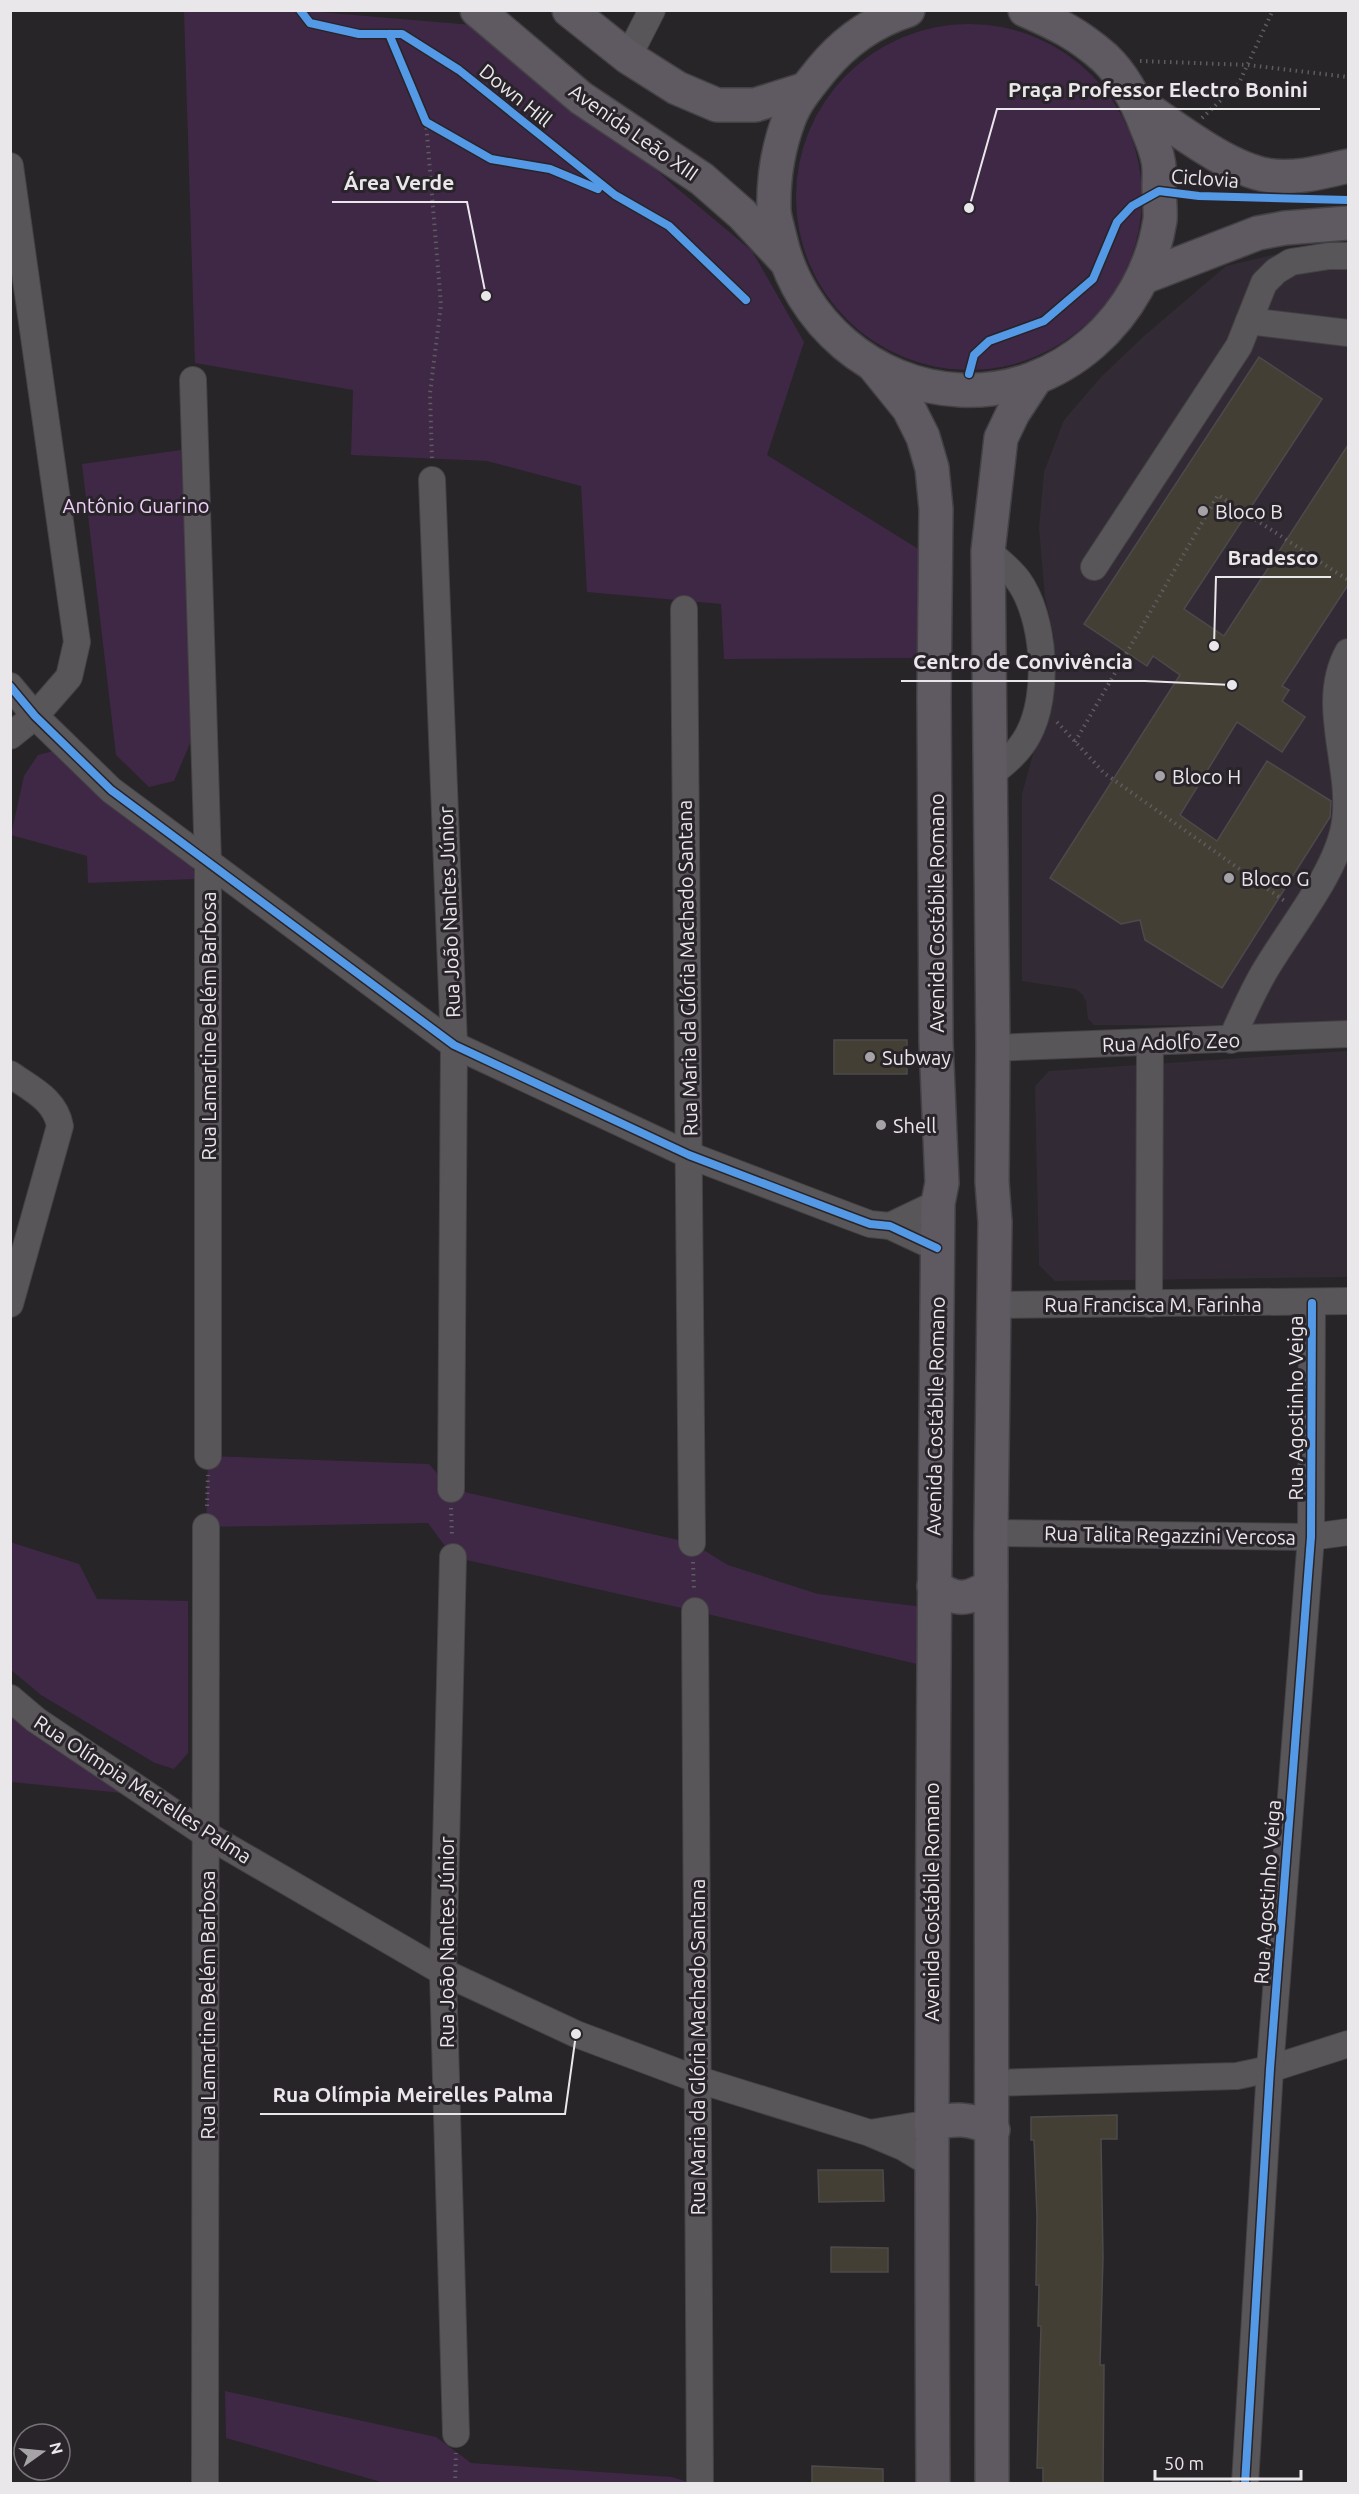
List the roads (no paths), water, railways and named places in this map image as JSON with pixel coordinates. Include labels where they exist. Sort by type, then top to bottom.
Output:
[{"type":"main road","name":"Avenida Leão XIII","points":[[477,10],[581,98],[702,179],[742,214],[785,260]]},
{"type":"main road","points":[[569,10],[628,57],[677,88],[717,105],[755,105],[806,89]]},
{"type":"main road","points":[[908,10],[864,30],[837,51],[806,89],[790,117],[776,164],[774,213],[785,260],[809,307],[844,345],[875,367],[923,385],[961,390],[999,388],[1036,378],[1070,361],[1100,338],[1125,310],[1144,277],[1160,219],[1158,159],[1138,103],[1107,60],[1065,27],[1025,10]]},
{"type":"main road","points":[[1138,103],[1244,169],[1268,176],[1298,176],[1348,166]]},
{"type":"main road","points":[[1144,277],[1258,233],[1285,228],[1348,223]]},
{"type":"main road","name":"Avenida Costábile Romano","points":[[875,367],[909,409],[923,437],[932,468],[936,509],[934,696],[936,1042],[940,1193],[937,1248],[931,2123],[933,2484]]},
{"type":"main road","points":[[992,2484],[991,1533],[995,1222],[992,1182],[993,1048],[988,551],[1001,438],[1013,413],[1036,378]]},
{"type":"main road","points":[[940,1193],[952,1175],[964,1171],[979,1173],[992,1182]]},
{"type":"main road","points":[[934,1586],[957,1598],[972,1596],[991,1586]]},
{"type":"main road","points":[[931,2123],[957,2118],[968,2119],[993,2130]]},
{"type":"street","points":[[628,57],[652,10]]},
{"type":"street","points":[[10,166],[76,642],[69,677],[35,716],[10,736]]},
{"type":"street","points":[[1094,567],[1239,346],[1264,283],[1276,271],[1291,262],[1329,256],[1348,256]]},
{"type":"street","points":[[1249,321],[1348,333]]},
{"type":"street","name":"Rua Lamartine Belém Barbosa","points":[[193,380],[208,863],[208,1456]]},
{"type":"street","name":"Rua João Nantes Júnior","points":[[432,480],[453,1045],[451,1490]]},
{"type":"street","points":[[988,551],[1019,580],[1034,610],[1040,642],[1042,673],[1038,701],[1029,734],[1011,759],[990,775]]},
{"type":"street","name":"Rua Maria da Glória Machado Santana","points":[[684,609],[692,1543]]},
{"type":"street","points":[[1231,1040],[1262,975],[1329,869],[1345,823],[1347,780],[1336,702],[1340,666],[1348,652]]},
{"type":"street","points":[[10,686],[35,716],[111,790],[453,1045],[689,1155],[870,1224],[890,1226],[937,1248]]},
{"type":"street","name":"Rua Adolfo Zeo","points":[[993,1048],[1348,1034]]},
{"type":"street","points":[[1149,1304],[1150,1043]]},
{"type":"street","points":[[10,1074],[51,1103],[58,1114],[60,1125],[10,1304]]},
{"type":"street","points":[[890,1226],[940,1193]]},
{"type":"street","name":"Rua Francisca M. Farinha","points":[[994,1305],[1348,1301]]},
{"type":"street","name":"Rua Agostinho Veiga","points":[[1245,2484],[1270,2069],[1311,1537],[1312,1303]]},
{"type":"street","name":"Rua Lamartine Belém Barbosa","points":[[205,2484],[206,1527]]},
{"type":"street","name":"Rua Talita Regazzini Vercosa","points":[[991,1533],[1311,1537],[1348,1532]]},
{"type":"street","name":"Rua João Nantes Júnior","points":[[453,1557],[443,1972],[456,2434]]},
{"type":"street","name":"Rua Maria da Glória Machado Santana","points":[[695,1611],[700,2484]]},
{"type":"street","name":"Rua Olímpia Meirelles Palma","points":[[10,1698],[36,1720],[207,1835],[443,1972],[576,2034],[696,2079],[870,2133],[903,2147],[931,2164]]},
{"type":"street","points":[[991,2083],[1237,2076],[1270,2069],[1348,2044]]},
{"type":"street","name":"Rua Olímpia Meirelles Palma","points":[[870,2133],[931,2123]]},
{"type":"place","name":"Praça Professor Electro Bonini","points":[[969,208]]},
{"type":"place","name":"Área Verde","points":[[486,296]]},
{"type":"place","name":"Bloco B","points":[[1203,511]]},
{"type":"place","name":"Bradesco","points":[[1214,646]]},
{"type":"place","name":"Centro de Convivência","points":[[1232,685]]},
{"type":"place","name":"Bloco H","points":[[1160,776]]},
{"type":"place","name":"Bloco G","points":[[1229,878]]},
{"type":"place","name":"Subway","points":[[870,1057]]},
{"type":"place","name":"Shell","points":[[881,1125]]},
{"type":"place","name":"Rua Olímpia Meirelles Palma","points":[[576,2034]]},
{"type":"park label","name":"Antônio Guarino","points":[[136,505]]}]
